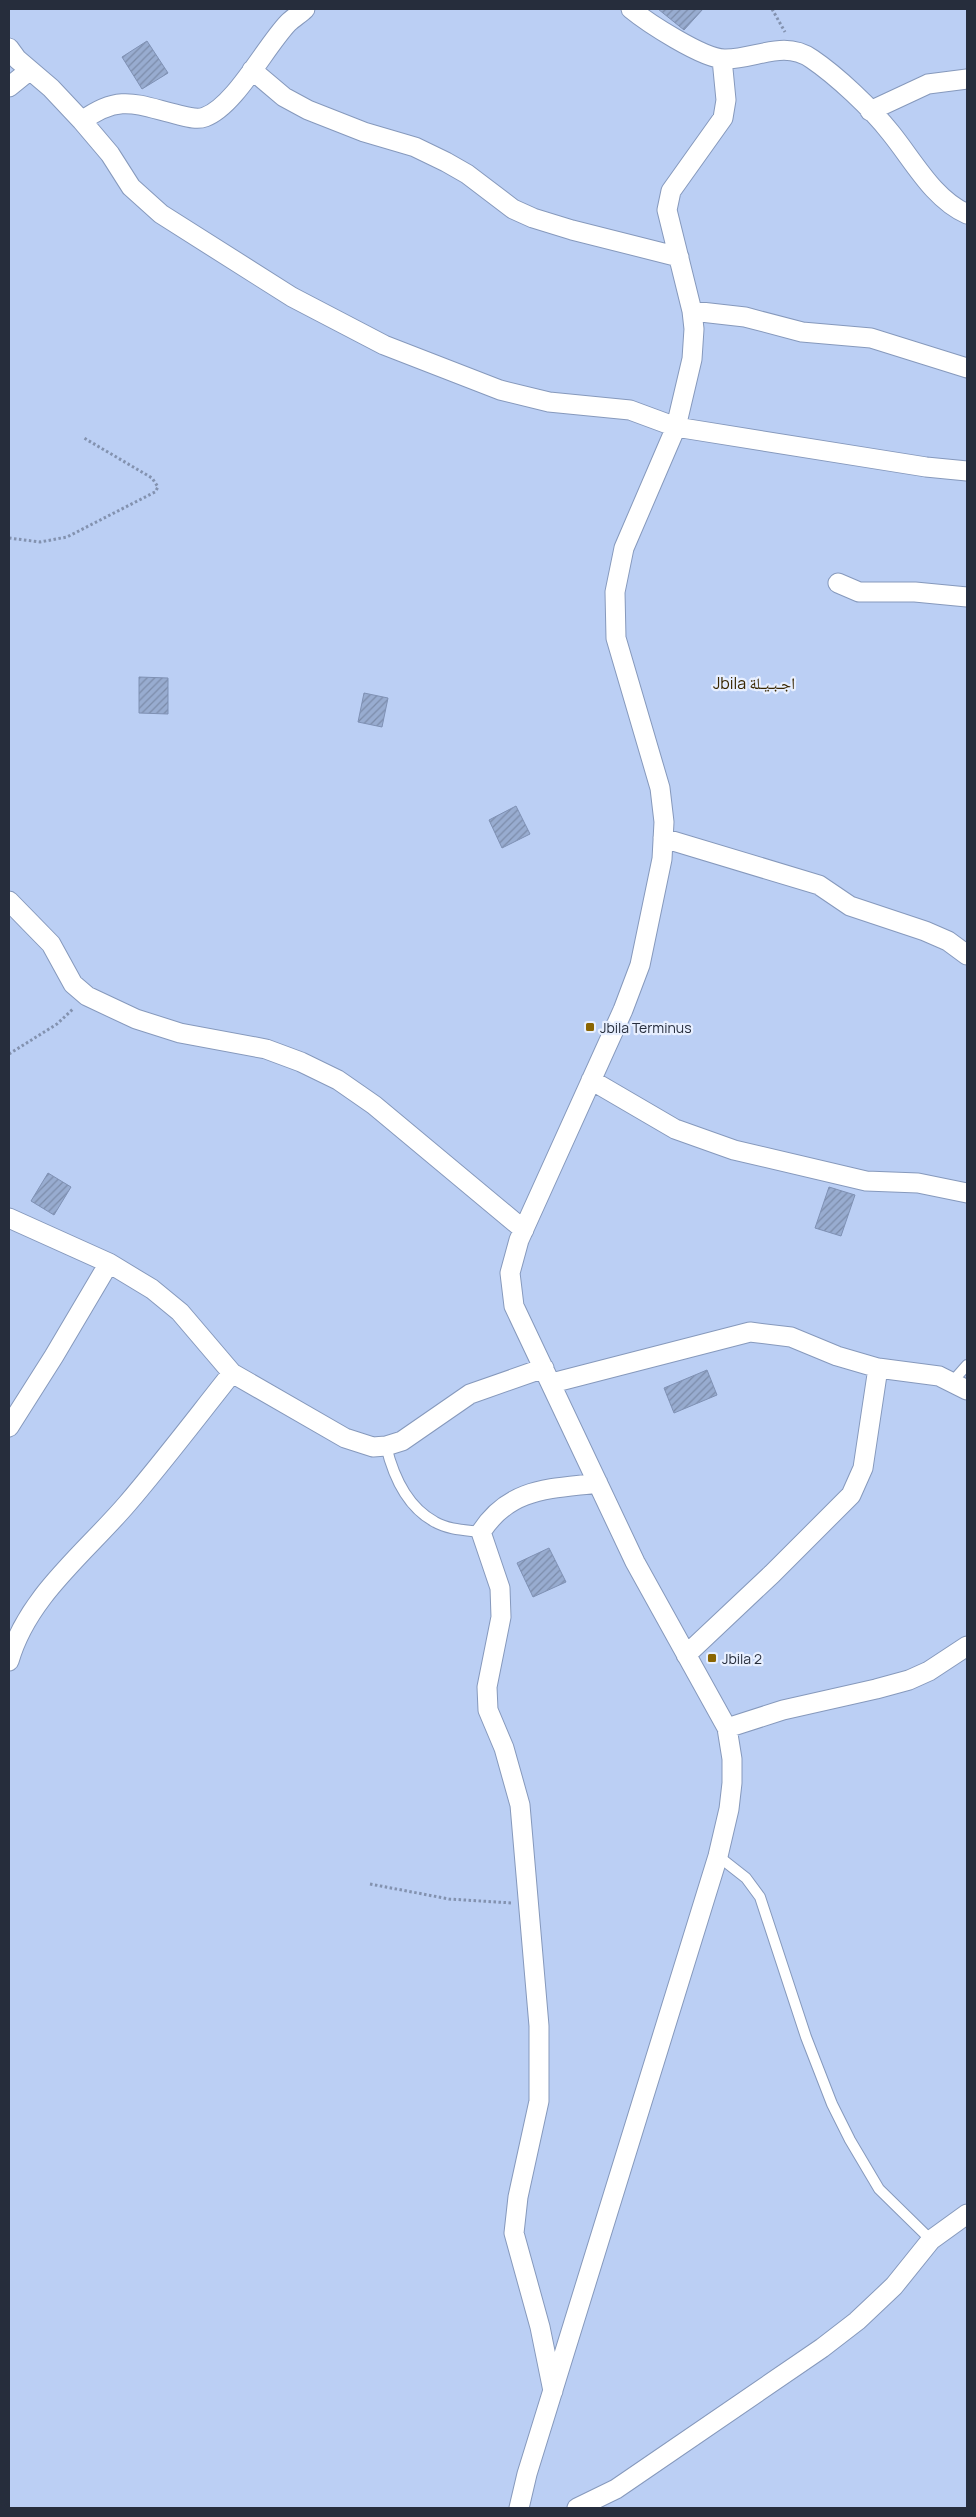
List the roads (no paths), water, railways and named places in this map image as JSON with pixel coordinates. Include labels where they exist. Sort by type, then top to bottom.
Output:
[{"type":"street","points":[[82,121],[99,108],[128,102],[187,118],[203,118],[214,113],[252,70],[288,23],[305,9]]},
{"type":"street","points":[[630,9],[642,18],[703,53],[722,59],[744,58],[770,51],[792,49],[810,58],[833,76],[889,130],[940,196],[967,214]]},
{"type":"street","points":[[9,48],[82,121],[110,154],[131,187],[161,214],[292,297],[384,345],[500,390],[549,402],[630,410],[676,427],[926,468],[967,471]]},
{"type":"street","points":[[519,2508],[527,2474],[554,2393],[718,1856],[729,1809],[732,1783],[732,1759],[727,1728],[635,1562],[514,1306],[510,1273],[524,1230],[640,966],[662,859],[664,822],[660,788],[616,638],[615,592],[624,548],[676,427],[692,359],[694,329],[692,311],[667,210],[671,191],[722,118],[726,100],[722,59]]},
{"type":"street","points":[[9,87],[30,70]]},
{"type":"street","points":[[252,70],[284,97],[308,110],[364,132],[415,147],[446,162],[467,174],[512,209],[557,225],[679,257]]},
{"type":"street","points":[[870,111],[928,84],[967,79]]},
{"type":"street","points":[[692,311],[745,317],[802,332],[871,338],[967,368]]},
{"type":"street","points":[[838,583],[859,592],[915,592],[967,598]]},
{"type":"street","points":[[663,838],[819,885],[850,906],[933,934],[948,941],[967,955]]},
{"type":"street","points":[[9,901],[51,944],[72,984],[87,996],[136,1019],[226,1043],[266,1049],[302,1062],[338,1080],[374,1105],[524,1230]]},
{"type":"street","points":[[591,1080],[675,1129],[734,1150],[866,1181],[918,1183],[967,1193]]},
{"type":"street","points":[[9,1218],[109,1263],[152,1289],[180,1312],[232,1373],[345,1438],[373,1447],[386,1446],[402,1441],[470,1394],[548,1375],[750,1332],[791,1337],[837,1356],[878,1368],[938,1376],[959,1386]]},
{"type":"street","points":[[9,1427],[109,1263]]},
{"type":"street","points":[[686,1655],[772,1574],[851,1495],[863,1468],[878,1368]]},
{"type":"street","points":[[10,1656],[31,1615],[58,1578],[126,1504],[232,1373]]},
{"type":"street","points":[[554,2393],[540,2328],[514,2234],[518,2196],[539,2101],[539,2026],[520,1805],[504,1748],[488,1710],[487,1687],[501,1617],[500,1588],[481,1532],[511,1502],[530,1492],[598,1483]]},
{"type":"street","points":[[727,1728],[782,1710],[909,1680],[929,1671],[967,1646]]},
{"type":"street","points":[[577,2508],[616,2490],[822,2348],[857,2321],[894,2286],[931,2240],[967,2214]]},
{"type":"lane","points":[[959,1386],[967,1365]]},
{"type":"lane","points":[[386,1446],[396,1481],[422,1512],[435,1522],[450,1527],[481,1532]]},
{"type":"lane","points":[[718,1856],[746,1878],[760,1897],[806,2037],[832,2104],[850,2140],[879,2189],[931,2240]]},
{"type":"place","name":"Jbila Terminus","points":[[590,1027]]},
{"type":"place","name":"Jbila 2","points":[[712,1658]]},
{"type":"district","name":"Jbila اجـبـيـلة","points":[[754,683]]}]
